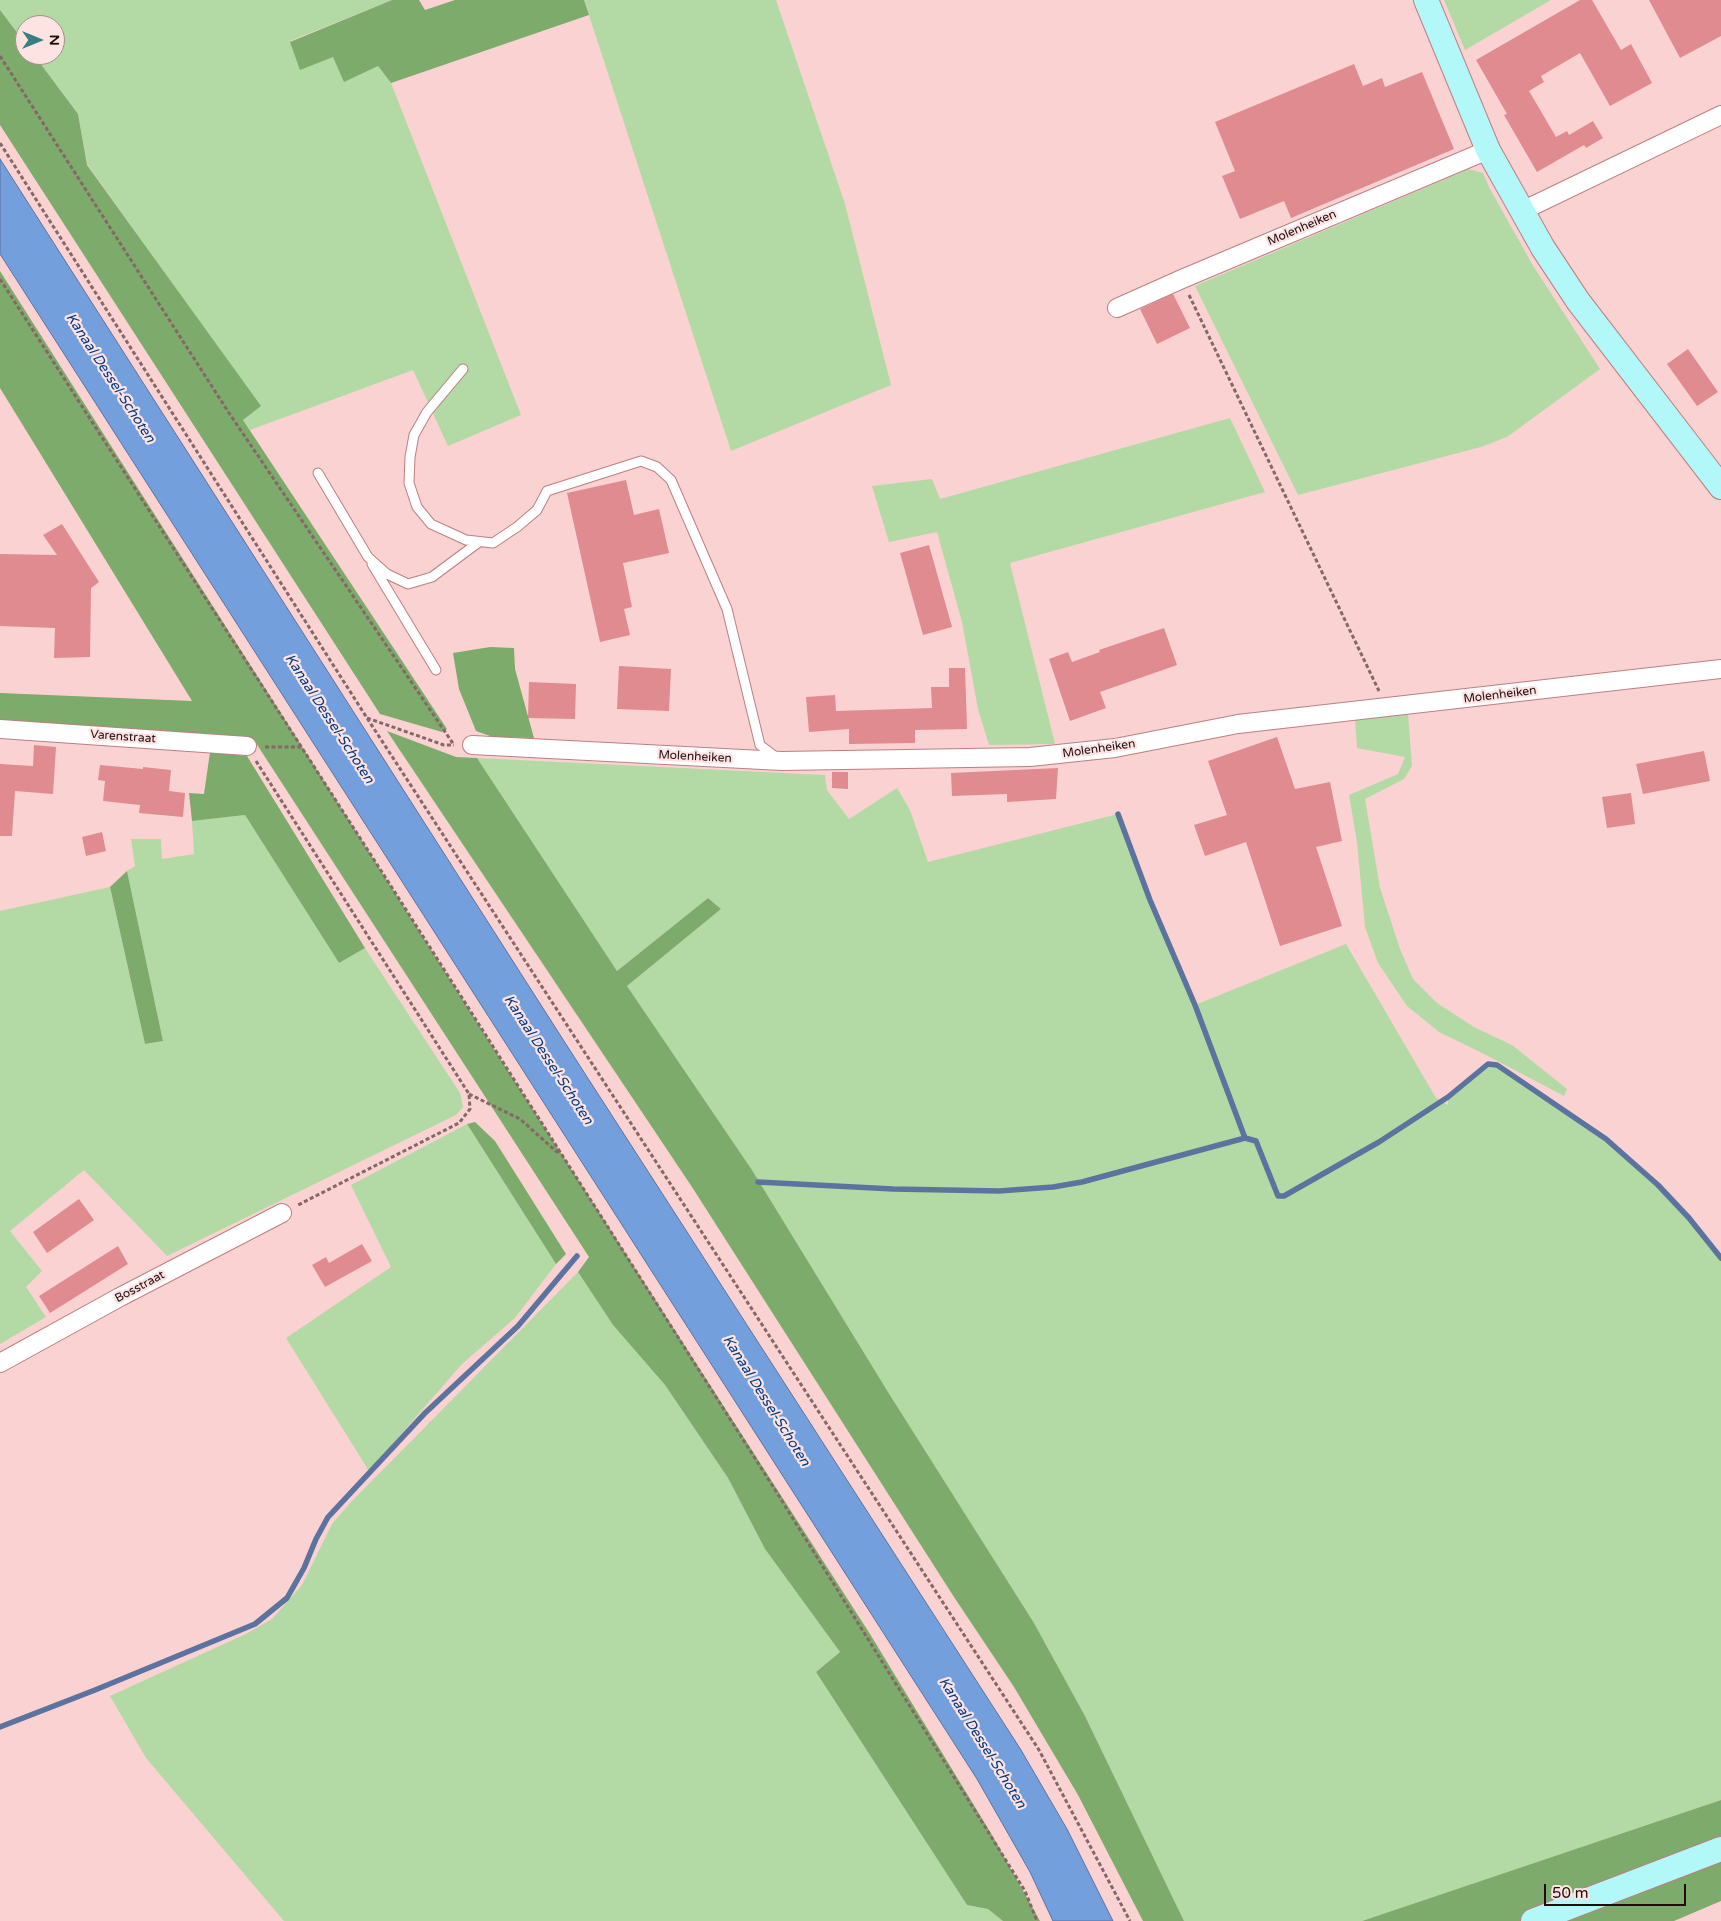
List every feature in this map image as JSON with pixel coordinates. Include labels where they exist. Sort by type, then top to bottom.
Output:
[{"type":"street","points":[[1426,0],[1488,150],[1543,248],[1578,300],[1721,487]]},
{"type":"street","points":[[1522,211],[1721,115]]},
{"type":"street","name":"Molenheiken","points":[[1117,308],[1488,150]]},
{"type":"street","name":"Molenheiken","points":[[472,745],[782,761],[1030,757],[1115,748],[1238,724],[1721,669]]},
{"type":"street","name":"Varenstraat","points":[[0,729],[247,746]]},
{"type":"street","name":"Bosstraat","points":[[0,1363],[120,1297],[282,1213]]},
{"type":"street","points":[[1533,1921],[1721,1849]]},
{"type":"lane","points":[[463,369],[427,412],[414,435],[410,458],[410,483],[417,507],[431,524],[466,540],[493,543],[517,527],[537,510],[548,491],[641,461],[657,467],[670,480],[727,609],[760,745],[782,761]]},
{"type":"lane","points":[[318,473],[436,670]]},
{"type":"lane","points":[[368,558],[387,574],[408,584],[432,577],[479,542]]},
{"type":"path","points":[[0,56],[229,413],[454,745]]},
{"type":"path","points":[[0,143],[366,718],[1039,1750],[1130,1921]]},
{"type":"path","points":[[0,279],[772,1485],[1020,1882],[1037,1921]]},
{"type":"path","points":[[1182,279],[1386,708]]},
{"type":"path","points":[[366,718],[444,745],[472,745]]},
{"type":"path","points":[[247,746],[301,747]]},
{"type":"path","points":[[247,746],[469,1094],[470,1109],[459,1122],[282,1213]]},
{"type":"path","points":[[469,1094],[520,1119],[563,1156]]},
{"type":"green space","points":[[0,0],[392,0],[290,41],[333,57],[378,66],[391,83],[521,415],[448,446],[413,370],[250,430],[243,420],[260,406],[87,164],[78,114],[41,65],[65,65],[65,15],[15,15],[15,30],[0,10]]},
{"type":"green space","points":[[392,0],[419,0],[425,10],[455,0],[584,0],[589,15],[391,83],[378,66],[344,82],[333,57],[300,70],[290,42]]},
{"type":"green space","points":[[584,0],[776,0],[845,204],[891,385],[731,451]]},
{"type":"green space","points":[[1444,0],[1551,0],[1465,50]]},
{"type":"green space","points":[[0,10],[15,30],[15,65],[41,65],[78,114],[87,165],[261,406],[243,420],[447,729],[442,732],[380,714],[0,125]]},
{"type":"green space","points":[[1469,169],[1483,173],[1532,264],[1600,369],[1507,437],[1481,447],[1298,495],[1195,286]]},
{"type":"green space","points":[[0,271],[498,1055],[870,1634],[992,1835],[1040,1921],[1003,1921],[988,1909],[967,1905],[816,1672],[840,1652],[765,1549],[728,1478],[665,1385],[613,1325],[578,1272],[589,1257],[254,740],[0,722],[0,693],[192,701],[0,388]]},
{"type":"green space","points":[[1230,418],[1265,492],[1010,563],[1055,744],[989,745],[978,709],[962,622],[937,532],[889,542],[872,486],[932,479],[940,499]]},
{"type":"green space","points":[[490,647],[514,648],[515,669],[534,738],[493,737],[476,731],[459,689],[453,653]]},
{"type":"green space","points":[[1408,714],[1412,766],[1404,779],[1365,799],[1380,888],[1400,949],[1413,979],[1437,1003],[1474,1027],[1512,1045],[1567,1089],[1564,1096],[1439,1032],[1407,1006],[1378,963],[1365,927],[1357,842],[1349,795],[1398,774],[1405,757],[1357,748],[1355,719]]},
{"type":"green space","points":[[387,731],[456,757],[477,758],[617,971],[708,898],[721,909],[627,986],[752,1170],[888,1392],[1034,1623],[1085,1716],[1184,1921],[1143,1921],[1078,1795],[1014,1687],[954,1597],[692,1187]]},
{"type":"green space","points":[[210,752],[247,756],[365,948],[339,963],[245,815],[192,821],[189,793],[204,794]]},
{"type":"green space","points":[[477,758],[825,775],[827,790],[849,819],[897,788],[910,810],[928,862],[1118,814],[1150,900],[1195,1005],[1346,944],[1436,1098],[1448,1105],[1448,1097],[1488,1064],[1497,1065],[1606,1139],[1658,1185],[1689,1218],[1721,1258],[1721,1800],[1362,1921],[1184,1921],[1085,1716],[1034,1623],[888,1392],[752,1170],[627,986],[721,909],[708,898],[617,971]]},
{"type":"green space","points":[[245,815],[339,963],[365,948],[460,1093],[463,1107],[456,1115],[167,1256],[84,1170],[10,1231],[42,1271],[26,1287],[46,1317],[0,1344],[0,911],[110,887],[145,1044],[163,1041],[127,871],[135,866],[131,839],[161,839],[162,859],[194,854],[192,821]]},
{"type":"green space","points":[[127,871],[163,1041],[145,1044],[110,887]]},
{"type":"green space","points":[[475,1122],[495,1141],[566,1254],[556,1264],[467,1124]]},
{"type":"green space","points":[[467,1124],[556,1264],[515,1318],[462,1364],[369,1471],[286,1338],[391,1267],[351,1185]]},
{"type":"green space","points":[[578,1272],[613,1325],[665,1385],[728,1478],[765,1549],[840,1652],[816,1672],[967,1905],[988,1909],[1003,1921],[284,1921],[146,1758],[110,1696],[246,1634],[272,1619],[302,1585],[332,1524],[352,1501]]},
{"type":"green space","points":[[1721,1800],[1721,1901],[1674,1921],[1362,1921]]},
{"type":"water","name":"Kanaal Dessel-Schoten","points":[[0,159],[571,1052],[1021,1750],[1067,1829],[1113,1921],[1053,1921],[1030,1872],[977,1779],[0,254]]},
{"type":"building","points":[[1580,0],[1592,0],[1621,50],[1631,44],[1652,83],[1610,106],[1580,53],[1541,76],[1544,82],[1529,91],[1556,137],[1567,131],[1569,135],[1593,121],[1603,138],[1586,148],[1584,145],[1537,172],[1504,115],[1507,114],[1476,60]]},
{"type":"building","points":[[1649,0],[1721,0],[1721,36],[1680,58]]},
{"type":"building","points":[[1354,64],[1363,86],[1382,78],[1385,87],[1422,72],[1454,149],[1291,218],[1284,201],[1240,219],[1222,176],[1235,171],[1215,122]]},
{"type":"building","points":[[1173,294],[1190,328],[1157,344],[1140,309]]},
{"type":"building","points":[[1688,349],[1718,392],[1697,406],[1667,364]]},
{"type":"building","points":[[626,480],[634,515],[659,509],[669,553],[623,563],[632,607],[624,609],[630,635],[600,642],[567,493]]},
{"type":"building","points":[[62,524],[99,582],[91,588],[90,657],[54,658],[55,628],[0,626],[0,554],[57,555],[43,535]]},
{"type":"building","points":[[929,545],[952,627],[923,635],[900,553]]},
{"type":"building","points":[[1164,628],[1177,665],[1100,692],[1106,708],[1070,721],[1049,659],[1068,652],[1072,662],[1100,652],[1099,650]]},
{"type":"building","points":[[619,666],[671,669],[669,711],[617,709]]},
{"type":"building","points":[[949,668],[965,668],[967,729],[915,730],[915,743],[849,744],[849,729],[809,732],[806,697],[835,695],[836,711],[932,708],[931,687],[949,687]]},
{"type":"building","points":[[529,682],[576,684],[575,719],[528,718]]},
{"type":"building","points":[[1277,737],[1295,789],[1330,782],[1342,841],[1316,847],[1342,926],[1280,946],[1246,842],[1205,856],[1194,825],[1227,815],[1208,761]]},
{"type":"building","points":[[34,745],[56,747],[53,794],[15,791],[12,836],[0,836],[0,764],[33,766]]},
{"type":"building","points":[[1704,751],[1710,781],[1643,794],[1636,764]]},
{"type":"building","points":[[100,765],[171,770],[169,791],[185,793],[183,817],[139,813],[140,805],[103,801],[105,781],[98,780]]},
{"type":"building","points":[[1058,768],[1056,799],[1007,802],[1007,794],[952,796],[951,773]]},
{"type":"building","points":[[832,772],[848,772],[848,789],[832,788]]},
{"type":"building","points":[[1631,793],[1635,824],[1607,828],[1602,797]]},
{"type":"building","points":[[102,832],[106,851],[86,856],[82,837]]},
{"type":"building","points":[[79,1199],[94,1220],[47,1253],[33,1232]]},
{"type":"building","points":[[362,1244],[372,1261],[325,1287],[312,1265],[326,1257],[329,1263]]},
{"type":"building","points":[[118,1246],[128,1264],[50,1313],[39,1296]]},
{"type":"waterway","points":[[1118,814],[1150,900],[1195,1005],[1245,1138]]},
{"type":"waterway","points":[[758,1182],[893,1189],[999,1191],[1053,1187],[1082,1182],[1245,1138],[1256,1141],[1278,1196],[1284,1196],[1379,1142],[1448,1097],[1488,1064],[1497,1065],[1606,1139],[1658,1185],[1689,1218],[1721,1258]]},
{"type":"waterway","points":[[0,1727],[255,1624],[287,1598],[304,1568],[328,1517],[424,1414],[518,1326],[577,1256]]}]
